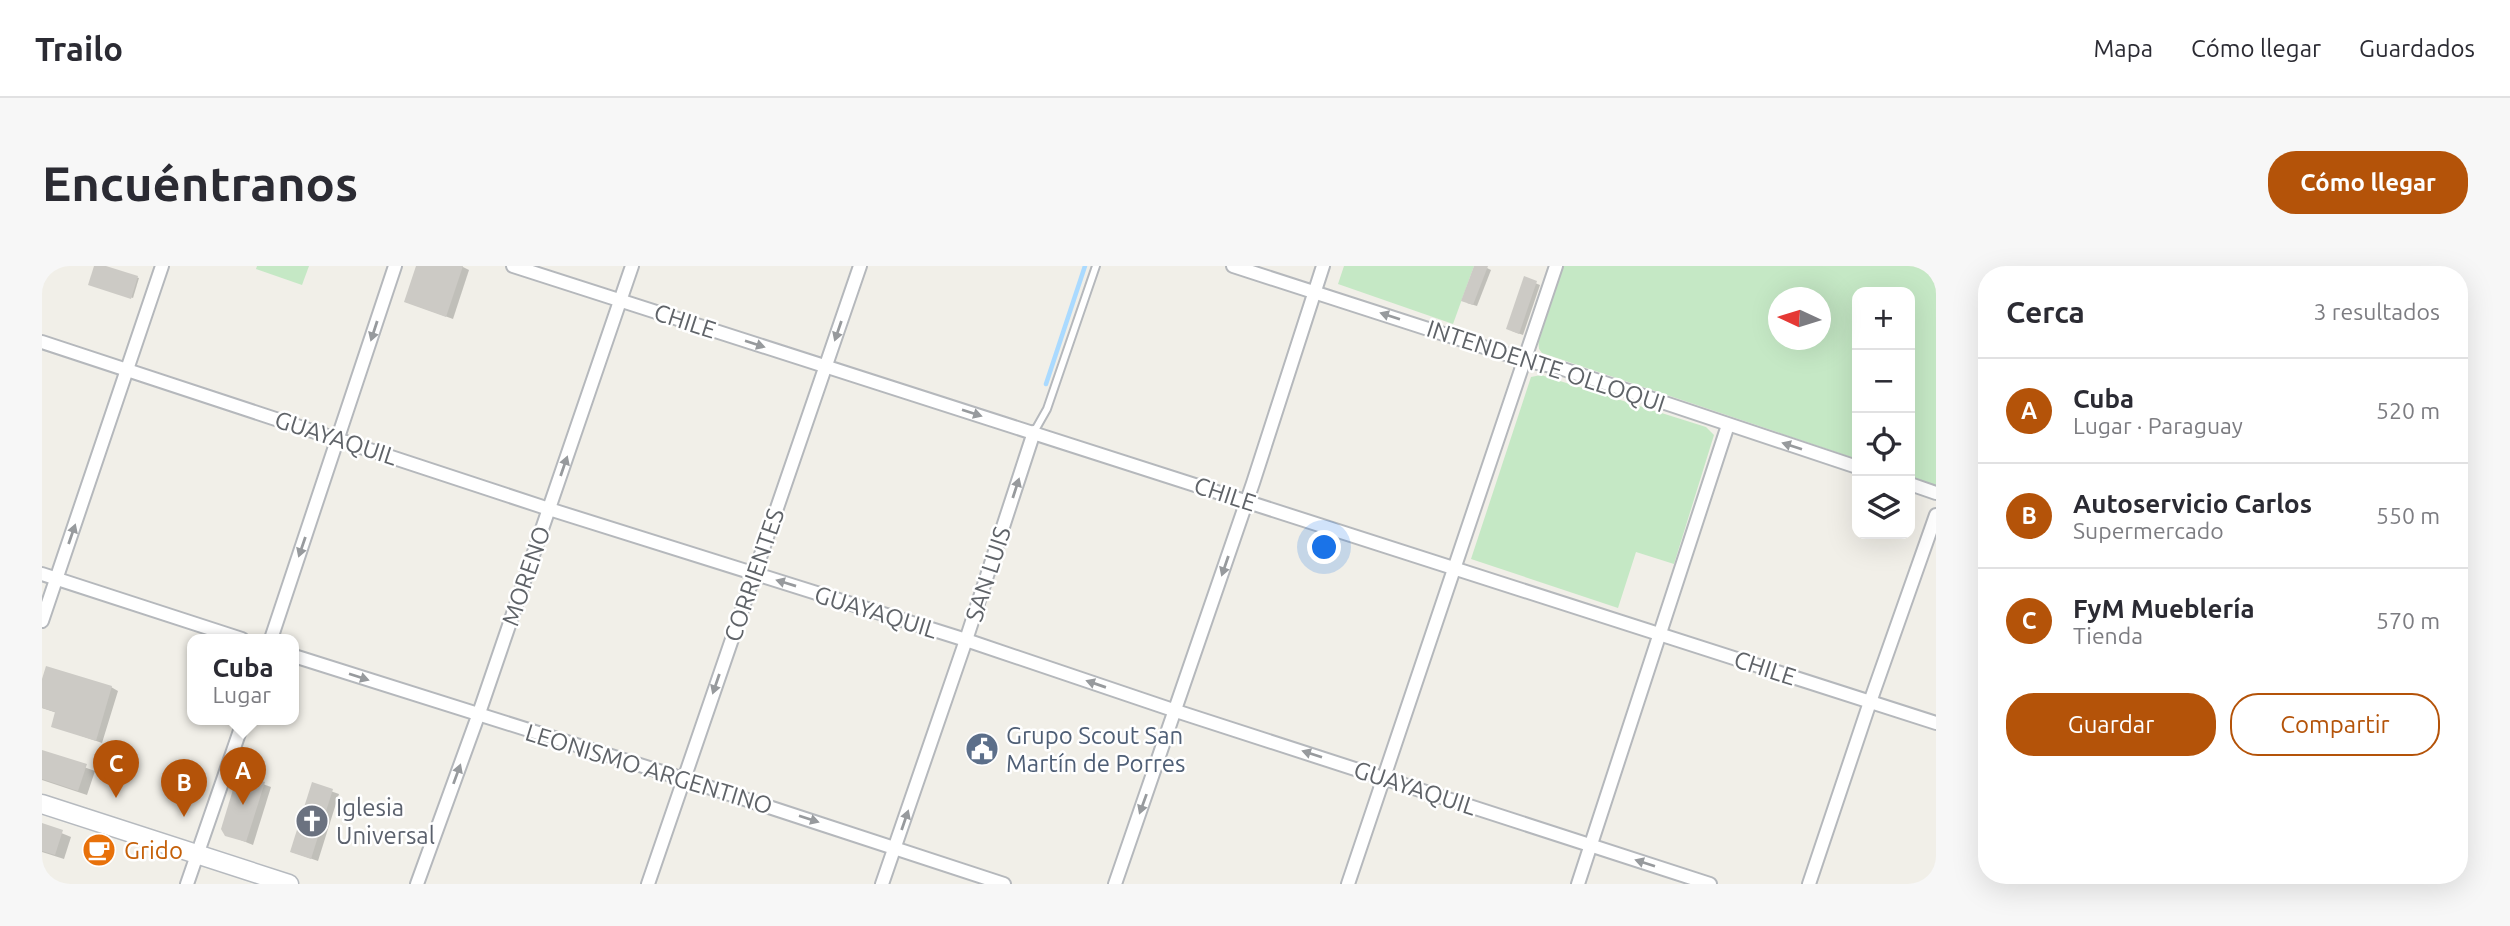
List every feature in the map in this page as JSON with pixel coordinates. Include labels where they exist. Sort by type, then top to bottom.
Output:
[{"type":"main road","points":[[42,804],[289,884]]},
{"type":"street","points":[[42,621],[162,266]]},
{"type":"street","points":[[273,634],[395,266]]},
{"type":"street","name":"CHILE","points":[[513,266],[1936,723]]},
{"type":"street","name":"MORENO","points":[[417,884],[478,716],[632,266]]},
{"type":"street","name":"CORRIENTES","points":[[648,884],[860,266]]},
{"type":"street","name":"INTENDENTE OLLOQUI","points":[[1233,266],[1524,360],[1560,368],[1852,465]]},
{"type":"street","points":[[1115,884],[1247,501],[1323,266]]},
{"type":"street","points":[[1348,884],[1556,266]]},
{"type":"street","name":"GUAYAQUIL","points":[[42,342],[549,509],[966,640],[1710,884]]},
{"type":"street","points":[[1578,884],[1728,425]]},
{"type":"street","name":"SAN LUIS","points":[[882,884],[1034,432]]},
{"type":"street","points":[[1915,486],[1936,493]]},
{"type":"street","points":[[1809,884],[1936,515]]},
{"type":"street","points":[[42,574],[227,634]]},
{"type":"street","name":"LEONISMO ARGENTINO","points":[[299,658],[1004,884]]},
{"type":"street","points":[[187,884],[242,725]]},
{"type":"lane","name":"SAN LUIS","points":[[1034,432],[1046,409],[1096,266]]},
{"type":"green space","points":[[257,266],[309,266],[302,285],[256,269]]},
{"type":"green space","points":[[1344,266],[1474,266],[1453,324],[1338,284]]},
{"type":"green space","points":[[1563,266],[1936,266],[1936,486],[1915,479],[1915,287],[1852,287],[1852,457],[1542,353],[1538,338]]},
{"type":"green space","points":[[1541,375],[1706,427],[1714,435],[1674,564],[1636,552],[1618,608],[1471,559],[1531,377]]},
{"type":"building","points":[[94,266],[106,266],[138,276],[131,299],[88,285]]},
{"type":"building","points":[[416,266],[463,266],[446,317],[404,302]]},
{"type":"building","points":[[1474,266],[1488,266],[1473,305],[1461,301]]},
{"type":"building","points":[[1524,276],[1537,281],[1519,334],[1506,329]]},
{"type":"building","points":[[46,666],[112,686],[96,741],[51,727],[55,712],[42,708],[42,679]]},
{"type":"building","points":[[42,750],[87,764],[78,791],[42,779]]},
{"type":"building","points":[[238,773],[265,782],[246,842],[225,836],[221,829]]},
{"type":"building","name":"Iglesia Universal","points":[[312,782],[333,789],[311,859],[290,852]]},
{"type":"building","points":[[42,823],[63,830],[55,855],[42,851]]},
{"type":"waterway","points":[[1046,384],[1085,266]]},
{"type":"place","name":"Grupo Scout San Martín de Porres","points":[[982,749]]},
{"type":"place","name":"FyM Mueblería","points":[[116,798]]},
{"type":"place","name":"Cuba","points":[[243,805]]},
{"type":"place","name":"Autoservicio Carlos","points":[[184,817]]},
{"type":"place","name":"Iglesia Universal","points":[[312,821]]},
{"type":"place","name":"Grido","points":[[99,850]]}]
